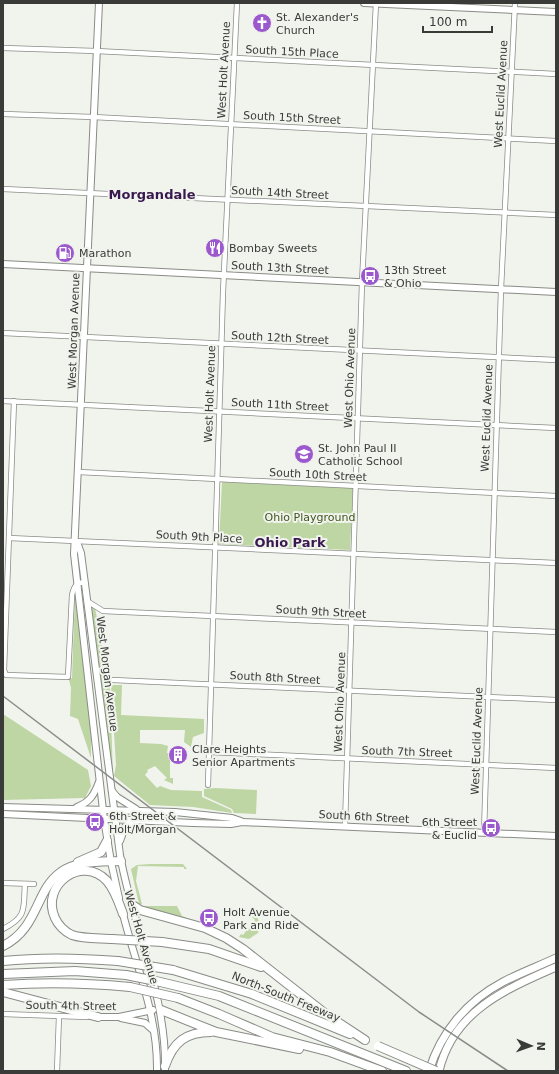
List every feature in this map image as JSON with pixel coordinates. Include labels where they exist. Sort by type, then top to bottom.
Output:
[{"type":"highway","points":[[3,946],[23,932],[53,879],[68,868],[101,852],[105,848],[107,841]]},
{"type":"highway","points":[[68,868],[93,862],[121,861]]},
{"type":"highway","points":[[123,914],[108,882],[97,873],[81,871],[72,873],[60,882],[55,889],[51,904],[52,914],[61,927],[72,935],[192,945],[216,951],[277,974]]},
{"type":"highway","points":[[131,904],[135,908],[142,911],[205,928],[226,938],[277,974],[328,1015],[365,1040]]},
{"type":"highway","name":"North-South Freeway","points":[[3,961],[70,957],[118,961],[173,970],[252,994],[437,1071]]},
{"type":"highway","name":"North-South Freeway","points":[[3,974],[75,971],[126,975],[177,985],[218,996],[253,1009],[367,1061],[406,1071]]},
{"type":"highway","points":[[3,985],[41,982],[86,983],[130,987],[178,998],[272,1037],[367,1061],[382,1071]]},
{"type":"highway","points":[[3,992],[98,1017]]},
{"type":"highway","points":[[161,1010],[216,1032],[289,1047],[330,1052]]},
{"type":"highway","points":[[165,1069],[169,1054],[183,1039],[201,1032],[216,1032]]},
{"type":"main road","points":[[429,1071],[438,1046],[447,1031],[473,1002],[504,981],[556,958]]},
{"type":"main road","points":[[437,1071],[449,1044],[458,1030],[485,1003],[512,987],[556,967]]},
{"type":"street","name":"West Morgan Avenue","points":[[98,3],[76,541],[74,554],[91,688],[99,781],[103,809]]},
{"type":"street","name":"West Holt Avenue","points":[[208,785],[224,275],[237,3]]},
{"type":"street","points":[[364,3],[556,12]]},
{"type":"street","name":"West Ohio Avenue","points":[[345,826],[362,282],[376,3]]},
{"type":"street","name":"West Euclid Avenue","points":[[484,833],[500,289],[515,3]]},
{"type":"street","name":"South 15th Place","points":[[3,48],[96,51],[556,74]]},
{"type":"street","name":"South 15th Street","points":[[3,114],[370,130],[556,141]]},
{"type":"street","name":"South 14th Street","points":[[3,189],[556,215]]},
{"type":"street","name":"South 13th Street","points":[[3,264],[556,292]]},
{"type":"street","name":"South 12th Street","points":[[3,333],[556,360]]},
{"type":"street","name":"South 11th Street","points":[[3,401],[556,428]]},
{"type":"street","points":[[14,401],[5,674],[68,677],[72,594],[74,587],[78,583],[85,582]]},
{"type":"street","name":"South 10th Street","points":[[79,472],[556,496]]},
{"type":"street","name":"South 9th Place","points":[[9,538],[556,563]]},
{"type":"street","name":"West Morgan Avenue","points":[[76,541],[81,553],[85,582],[113,810]]},
{"type":"street","name":"South 9th Street","points":[[87,601],[103,611],[556,632]]},
{"type":"street","name":"South 8th Street","points":[[113,680],[556,700]]},
{"type":"street","name":"South 7th Street","points":[[209,752],[556,768]]},
{"type":"street","points":[[75,808],[90,800],[95,794],[99,781]]},
{"type":"street","points":[[111,790],[116,797],[140,810]]},
{"type":"street","name":"South 6th Street","points":[[3,807],[140,810],[208,815],[232,818],[242,822]]},
{"type":"street","name":"West Holt Avenue","points":[[103,809],[107,841],[123,914],[151,1010],[157,1071]]},
{"type":"street","name":"West Holt Avenue","points":[[113,810],[121,861],[131,904],[161,1010],[165,1069]]},
{"type":"street","name":"South 6th Street","points":[[3,814],[231,824],[242,822],[345,826],[556,836]]},
{"type":"street","points":[[119,847],[122,830],[128,824],[138,820]]},
{"type":"street","points":[[3,883],[34,884]]},
{"type":"street","points":[[3,929],[19,920],[23,909],[25,884]]},
{"type":"street","name":"South 4th Street","points":[[3,1014],[119,1017],[151,1010],[161,1010]]},
{"type":"street","points":[[57,1071],[59,1016]]},
{"type":"street","points":[[119,1017],[144,1023],[154,1031]]},
{"type":"green space","name":"Ohio Playground","points":[[222,482],[353,488],[350,550],[219,544]]},
{"type":"green space","points":[[75,594],[91,727],[91,758],[78,719],[70,716],[71,688],[69,680],[72,678]]},
{"type":"green space","points":[[91,605],[95,608],[110,689],[113,776]]},
{"type":"green space","points":[[111,685],[122,685],[121,715],[204,719],[204,733],[193,737],[191,747],[184,742],[185,730],[140,730],[140,743],[161,744],[168,746],[167,753],[170,753],[170,778],[173,778],[173,784],[164,780],[167,778],[155,766],[147,770],[148,771],[145,775],[157,788],[160,786],[171,790],[202,791],[202,797],[231,810],[232,813],[193,807],[150,805],[114,776],[116,765]]},
{"type":"green space","points":[[3,714],[88,770],[91,786],[85,798],[3,800]]},
{"type":"green space","points":[[215,788],[257,790],[256,814],[234,813],[232,809],[204,796],[204,789]]},
{"type":"green space","points":[[183,864],[187,869],[184,869],[184,867],[138,866],[136,881],[142,904],[139,904],[131,869],[137,865]]},
{"type":"green space","points":[[140,906],[177,906],[182,916],[189,919],[188,921]]},
{"type":"green space","points":[[257,916],[260,925],[258,933],[249,939],[239,937],[241,934],[243,935],[255,920],[252,917]]},
{"type":"railway","points":[[3,696],[419,1012],[508,1071]]},
{"type":"place","name":"St. Alexander's Church","points":[[262,23]]},
{"type":"place","name":"Bombay Sweets","points":[[215,248]]},
{"type":"place","name":"Marathon","points":[[65,253]]},
{"type":"place","name":"13th Street & Ohio","points":[[370,276]]},
{"type":"place","name":"St. John Paul II Catholic School","points":[[304,454]]},
{"type":"place","name":"Clare Heights Senior Apartments","points":[[178,755]]},
{"type":"place","name":"6th Street & Holt/Morgan","points":[[95,822]]},
{"type":"place","name":"6th Street & Euclid","points":[[491,828]]},
{"type":"place","name":"Holt Avenue Park and Ride","points":[[209,918]]},
{"type":"district","name":"Morgandale","points":[[152,194]]},
{"type":"district","name":"Ohio Park","points":[[290,542]]}]
